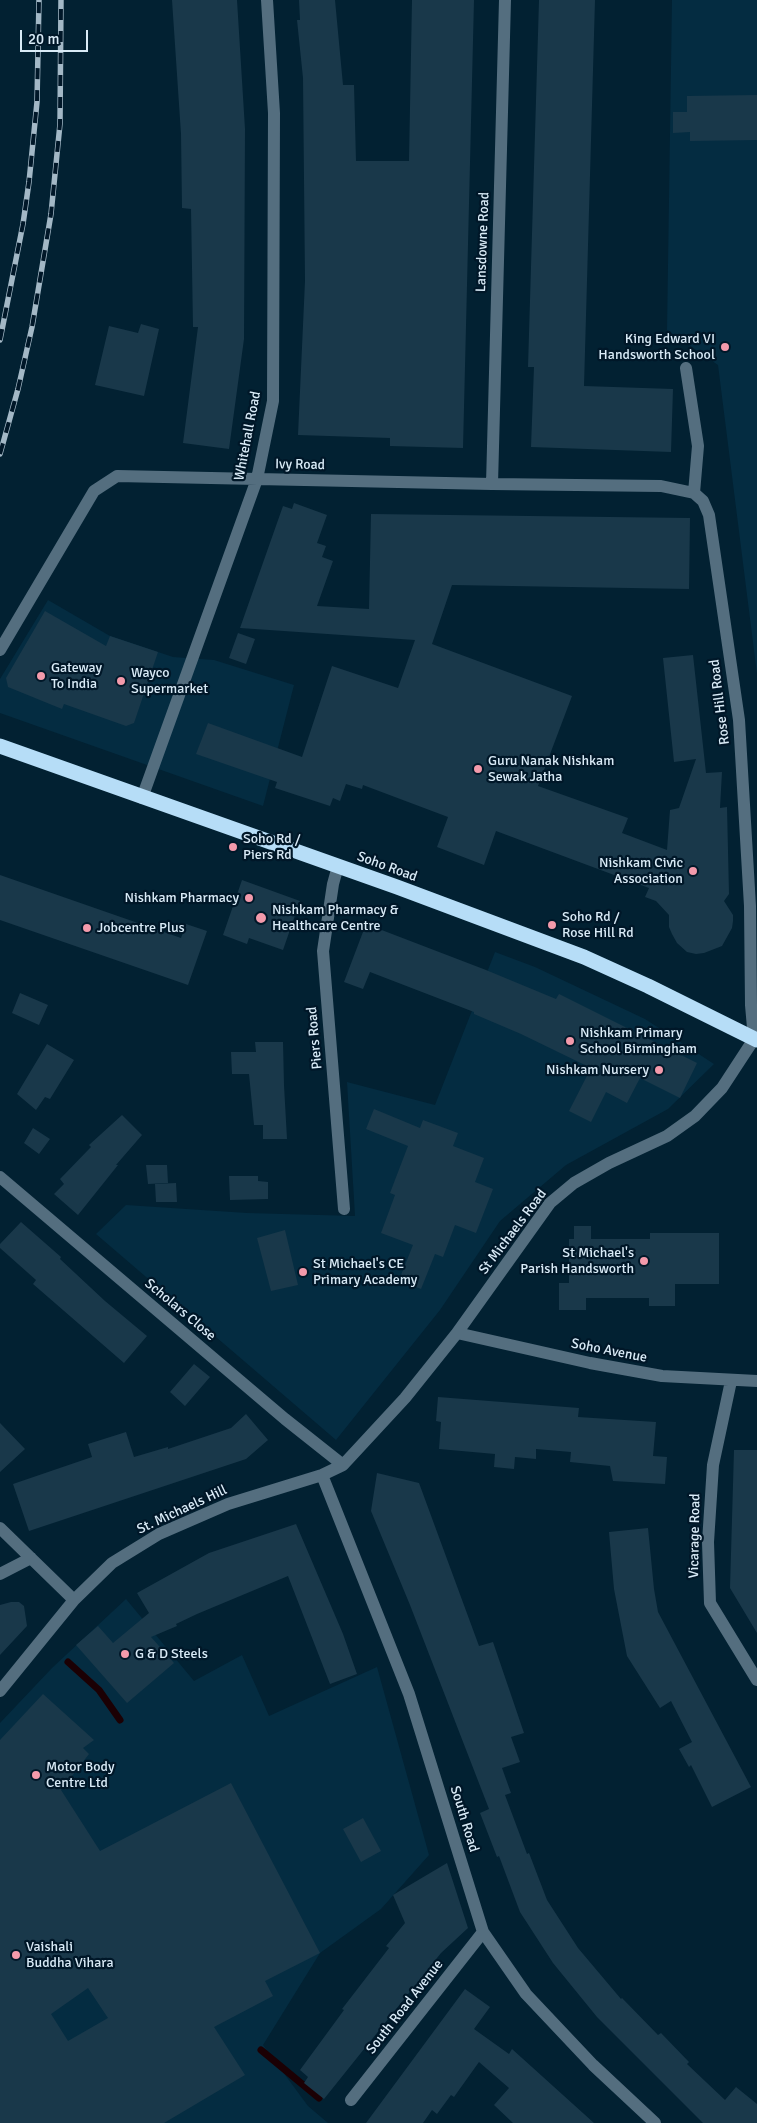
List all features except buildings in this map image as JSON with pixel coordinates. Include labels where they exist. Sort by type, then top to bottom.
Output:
[{"type":"highway","name":"Soho Road","points":[[0,746],[338,866],[584,957],[648,986],[756,1040]]},
{"type":"street","name":"Whitehall Road","points":[[142,798],[257,479],[274,402],[274,113],[267,0]]},
{"type":"street","name":"Lansdowne Road","points":[[492,484],[505,0]]},
{"type":"street","points":[[686,368],[698,446],[694,493]]},
{"type":"street","name":"Ivy Road","points":[[0,650],[94,491],[117,476],[661,486],[694,493]]},
{"type":"street","name":"Rose Hill Road","points":[[694,493],[703,501],[709,515],[739,720],[754,959],[752,1005],[756,1040]]},
{"type":"street","name":"Piers Road","points":[[338,866],[332,884],[323,951],[344,1209]]},
{"type":"street","name":"St Michaels Road","points":[[322,1475],[342,1465],[405,1398],[457,1333],[550,1203],[574,1183],[609,1163],[667,1136],[695,1116],[722,1088],[756,1040]]},
{"type":"street","name":"Scholars Close","points":[[0,1177],[285,1419],[342,1465]]},
{"type":"street","name":"Soho Avenue","points":[[457,1333],[590,1363],[662,1376],[757,1381]]},
{"type":"street","name":"Vicarage Road","points":[[731,1380],[713,1465],[708,1542],[710,1603],[757,1680]]},
{"type":"street","name":"St. Michaels Hill","points":[[0,1691],[74,1600],[112,1563],[159,1534],[228,1504],[322,1475]]},
{"type":"street","name":"South Road","points":[[322,1475],[409,1694],[483,1932],[526,1994],[593,2065],[655,2123]]},
{"type":"street","points":[[0,1528],[74,1600]]},
{"type":"street","points":[[0,1574],[32,1558]]},
{"type":"street","name":"South Road Avenue","points":[[351,2100],[483,1932]]},
{"type":"shaded area","name":"King Edward VI Handsworth School","points":[[672,0],[757,0],[757,674],[718,365],[667,330]]},
{"type":"shaded area","points":[[48,600],[110,636],[173,657],[214,660],[294,685],[263,806],[0,713],[0,679]]},
{"type":"shaded area","name":"St Michael's CE Primary Academy","points":[[495,952],[535,967],[645,1019],[714,1064],[668,1109],[566,1165],[500,1221],[440,1310],[336,1440],[96,1234],[126,1205],[247,1213],[355,1216],[347,1082],[435,1105]]},
{"type":"shaded area","points":[[126,1599],[194,1681],[242,1655],[269,1716],[377,1667],[429,1855],[381,1909],[320,1953],[263,2045],[308,2106],[328,2123],[0,2123],[0,1723],[52,1668]]},
{"type":"waterway","points":[[68,1662],[99,1690],[120,1720]]},
{"type":"waterway","points":[[261,2050],[319,2098]]},
{"type":"railway","points":[[0,340],[23,224],[29,182],[37,102],[39,0]]},
{"type":"railway","points":[[0,454],[18,389],[32,327],[51,214],[60,124],[61,0]]},
{"type":"place","name":"King Edward VI Handsworth School","points":[[725,347]]},
{"type":"place","name":"Gateway To India","points":[[41,676]]},
{"type":"place","name":"Wayco Supermarket","points":[[121,681]]},
{"type":"place","name":"Guru Nanak Nishkam Sewak Jatha","points":[[478,769]]},
{"type":"place","name":"Soho Rd / Piers Rd","points":[[233,847]]},
{"type":"place","name":"Nishkam Civic Association","points":[[693,871]]},
{"type":"place","name":"Nishkam Pharmacy","points":[[249,898]]},
{"type":"place","name":"Nishkam Pharmacy & Healthcare Centre","points":[[261,918]]},
{"type":"place","name":"Soho Rd / Rose Hill Rd","points":[[552,925]]},
{"type":"place","name":"Jobcentre Plus","points":[[87,928]]},
{"type":"place","name":"Nishkam Primary School Birmingham","points":[[570,1041]]},
{"type":"place","name":"Nishkam Nursery","points":[[659,1070]]},
{"type":"place","name":"St Michael's Parish Handsworth","points":[[644,1261]]},
{"type":"place","name":"St Michael's CE Primary Academy","points":[[303,1272]]},
{"type":"place","name":"G & D Steels","points":[[125,1654]]},
{"type":"place","name":"Motor Body Centre Ltd","points":[[36,1775]]},
{"type":"place","name":"Vaishali Buddha Vihara","points":[[16,1955]]}]
